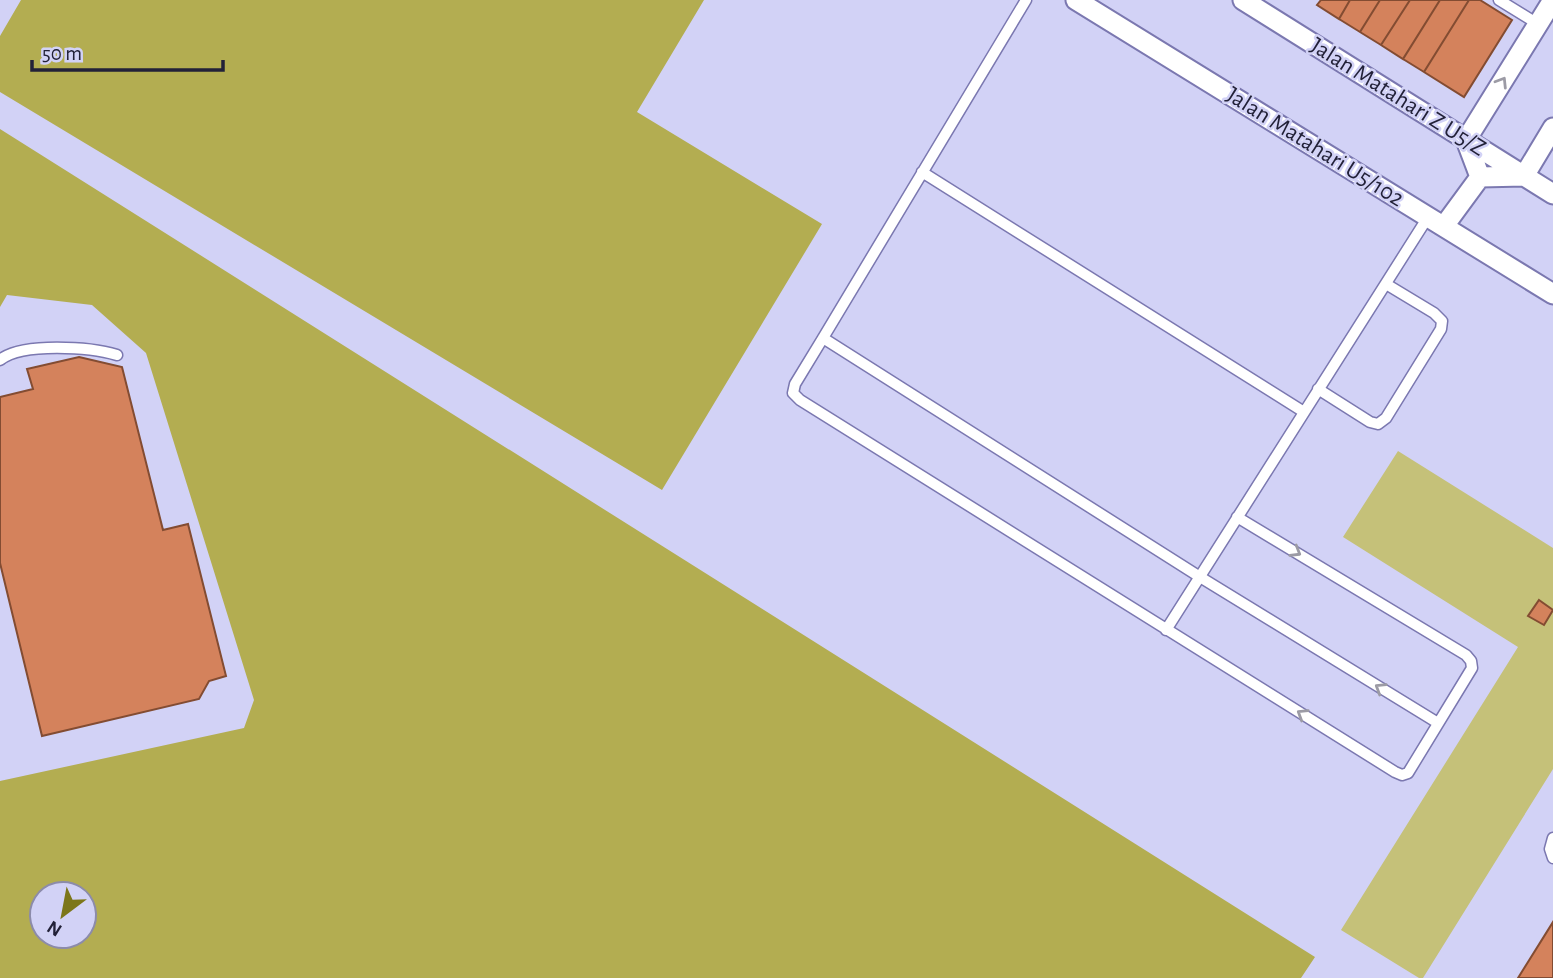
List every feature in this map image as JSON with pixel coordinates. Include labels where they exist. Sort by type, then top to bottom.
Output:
[{"type":"street","name":"Jalan Matahari U5/102","points":[[1076,0],[1553,294]]},
{"type":"street","name":"Jalan Matahari Z U5/Z","points":[[1243,0],[1553,194]]},
{"type":"street","points":[[1480,177],[1466,140],[1553,0]]},
{"type":"street","points":[[1436,222],[1480,177],[1524,176],[1553,128]]},
{"type":"lane","points":[[1026,0],[795,384],[793,393],[800,400],[1166,630],[1402,775],[1408,773],[1472,668],[1471,661],[1466,655],[1237,517]]},
{"type":"lane","points":[[1499,0],[1538,24]]},
{"type":"lane","points":[[922,172],[1304,412]]},
{"type":"lane","points":[[1166,630],[1386,284],[1436,222]]},
{"type":"lane","points":[[1318,389],[1370,422],[1378,424],[1386,418],[1441,329],[1442,321],[1434,313],[1386,284]]},
{"type":"lane","points":[[823,338],[1200,577],[1438,723]]},
{"type":"lane","points":[[0,360],[6,355],[25,349],[99,349],[117,355]]},
{"type":"lane","points":[[1553,838],[1550,849],[1553,859]]},
{"type":"shaded area","points":[[21,0],[704,0],[637,112],[822,224],[662,490],[0,92],[0,36]]},
{"type":"shaded area","points":[[0,129],[1315,957],[1301,978],[0,978],[0,781],[244,728],[254,700],[146,353],[92,305],[7,295],[0,307]]},
{"type":"shaded area","points":[[1398,451],[1553,548],[1553,769],[1423,978],[1341,930],[1518,647],[1343,537]]},
{"type":"building","points":[[1321,0],[1350,0],[1339,19],[1317,5]]},
{"type":"building","points":[[1350,0],[1380,0],[1360,32],[1339,19]]},
{"type":"building","points":[[1380,0],[1410,0],[1381,45],[1360,32]]},
{"type":"building","points":[[1410,0],[1440,0],[1403,59],[1381,45]]},
{"type":"building","points":[[1440,0],[1469,0],[1424,72],[1403,59]]},
{"type":"building","points":[[1469,0],[1480,0],[1512,20],[1464,97],[1424,72]]},
{"type":"building","points":[[79,357],[122,367],[163,530],[188,524],[226,676],[209,681],[199,699],[42,736],[0,563],[0,397],[33,389],[27,369]]},
{"type":"building","points":[[1539,600],[1553,610],[1544,625],[1528,616]]},
{"type":"building","points":[[1553,922],[1553,978],[1518,978]]}]
